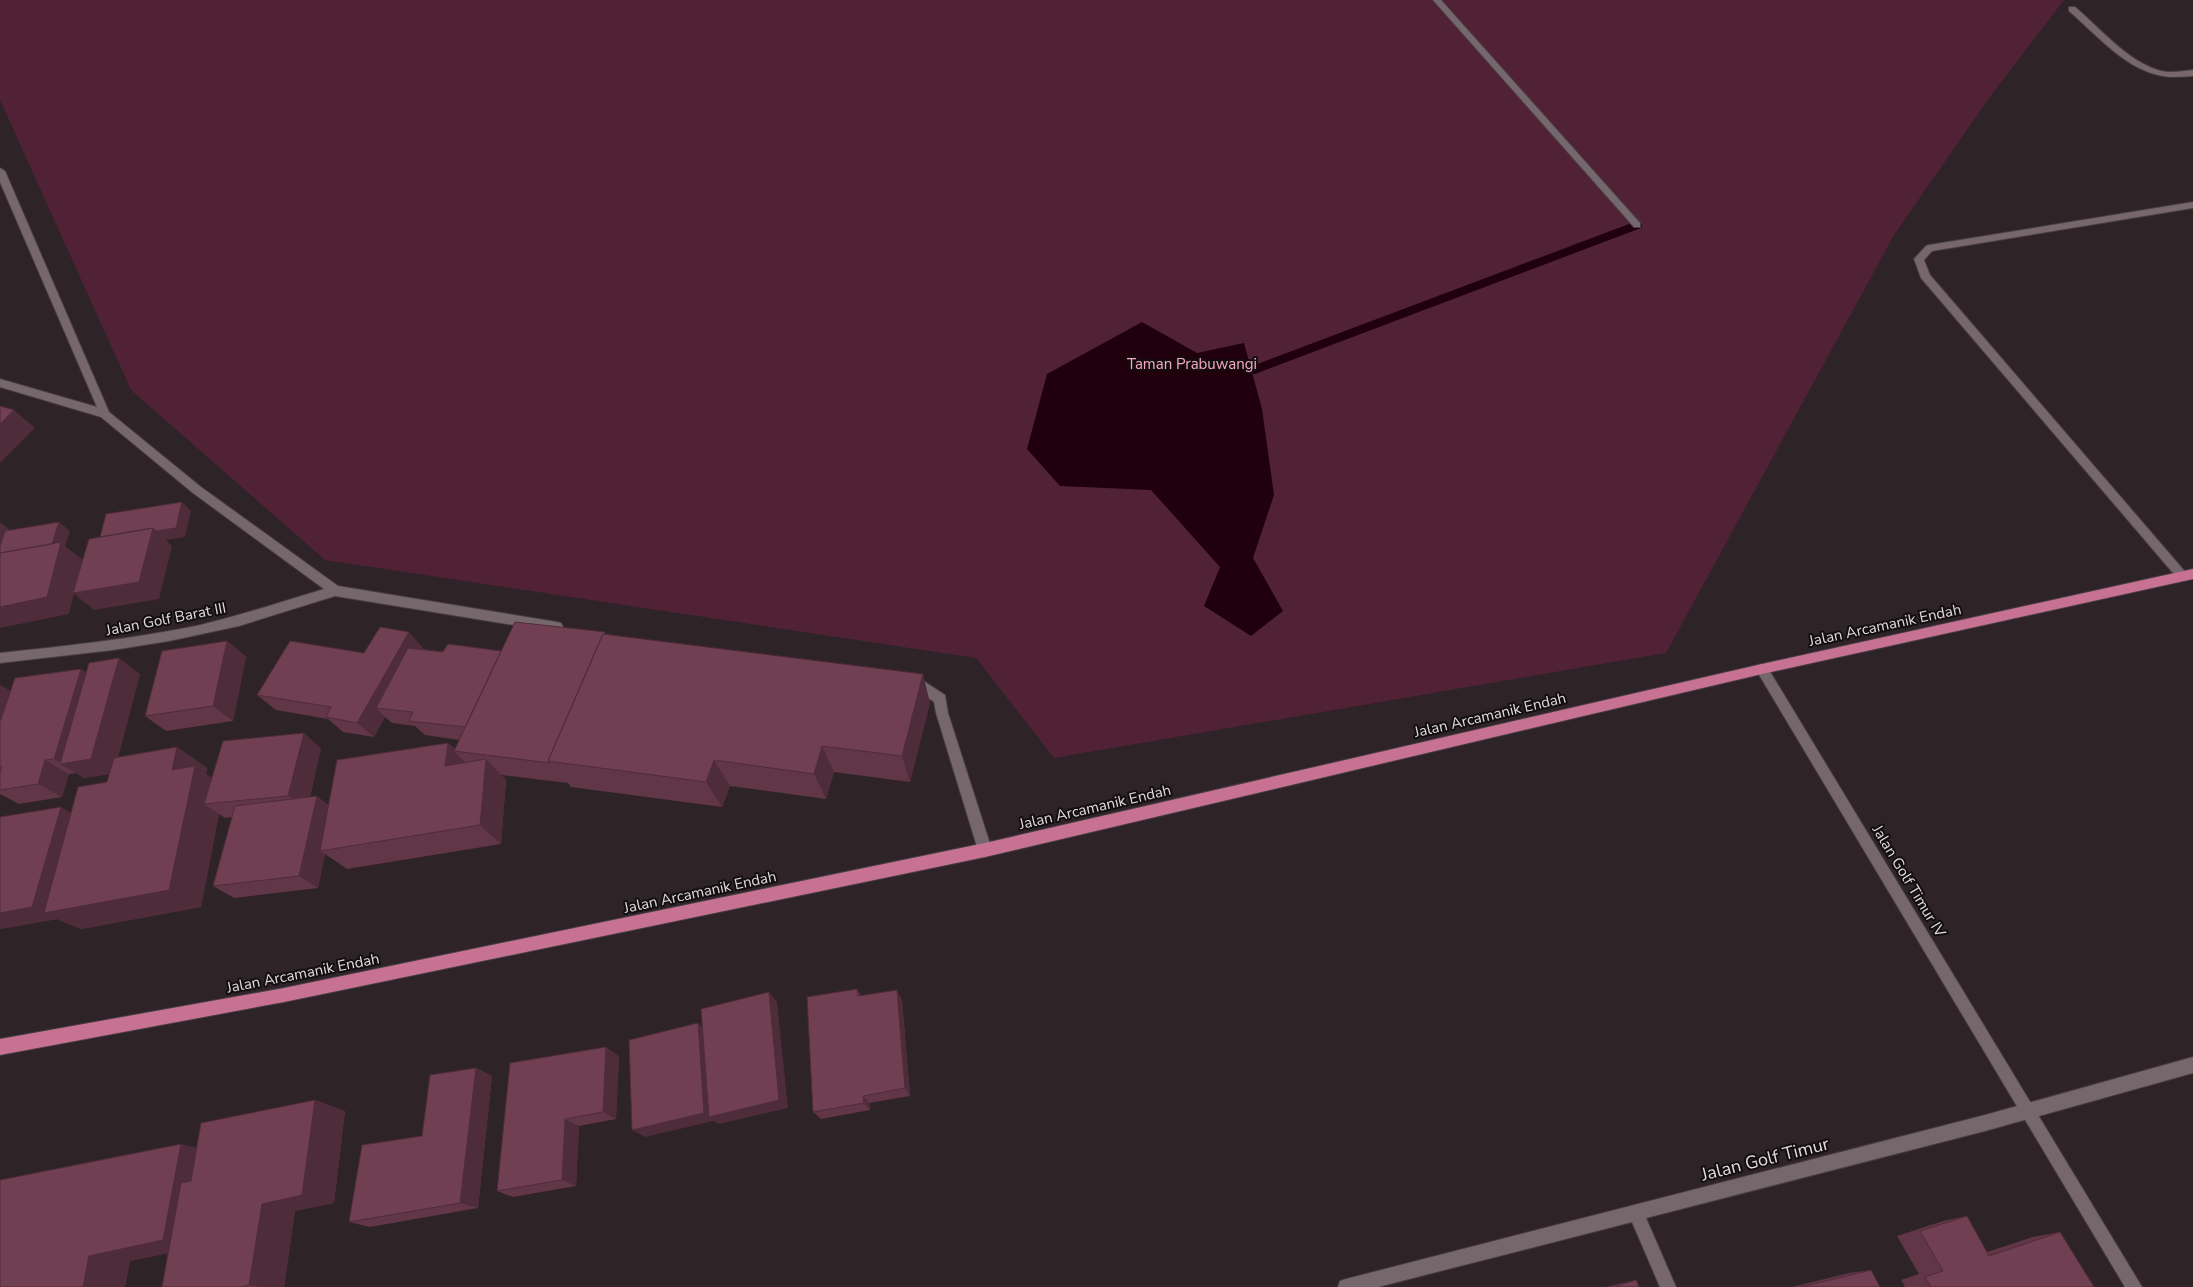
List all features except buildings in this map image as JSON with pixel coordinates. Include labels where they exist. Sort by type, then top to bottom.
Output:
[{"type":"main road","name":"Jalan Arcamanik Endah","points":[[0,1047],[284,995],[985,850],[1762,669],[2188,576]]},
{"type":"street","points":[[1437,0],[1637,225]]},
{"type":"street","points":[[2072,9],[2142,66],[2156,72],[2174,75],[2193,73]]},
{"type":"street","points":[[0,171],[105,414]]},
{"type":"street","points":[[2188,576],[1925,276],[1919,259],[1929,248],[2193,205]]},
{"type":"street","points":[[0,383],[105,414],[197,490],[335,591],[415,606],[570,629]]},
{"type":"street","name":"Jalan Golf Barat III","points":[[0,658],[117,646],[186,633],[226,624],[335,591]]},
{"type":"street","name":"Jalan Golf Timur IV","points":[[1762,669],[2134,1287]]},
{"type":"street","points":[[905,678],[914,680],[940,698],[942,713],[985,850]]},
{"type":"street","name":"Jalan Golf Timur","points":[[1346,1287],[2027,1111],[2193,1065]]},
{"type":"street","points":[[1636,1213],[1668,1287]]},
{"type":"green space","name":"Taman Prabuwangi","points":[[0,0],[2064,0],[1989,98],[1894,235],[1666,653],[1054,758],[976,658],[325,560],[131,390],[0,100]]},
{"type":"shaded area","points":[[1142,322],[1197,353],[1244,343],[1262,409],[1274,495],[1253,558],[1283,611],[1251,636],[1204,606],[1220,567],[1151,490],[1060,486],[1027,449],[1047,374]]},
{"type":"waterway","points":[[1251,371],[1637,225]]}]
